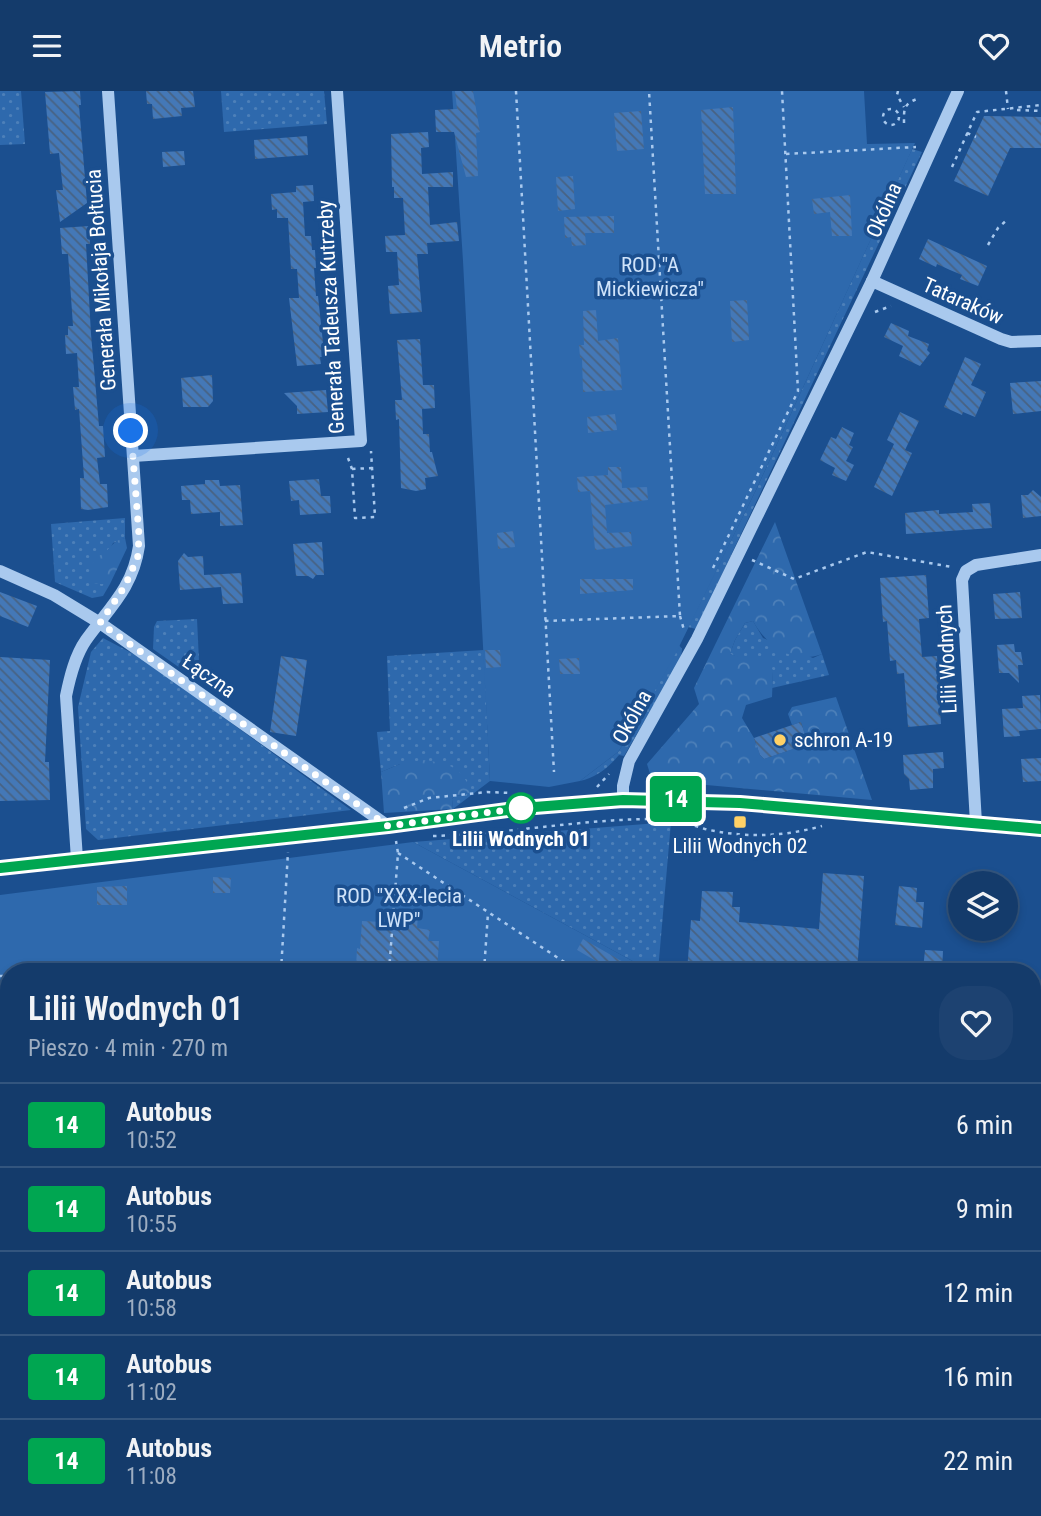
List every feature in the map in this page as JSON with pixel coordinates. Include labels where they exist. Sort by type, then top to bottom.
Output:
[{"type":"street","name":"Generała Mikołaja Bołtucia","points":[[77,859],[66,696],[76,658],[125,586],[138,556],[139,535],[108,91]]},
{"type":"street","name":"Generała Tadeusza Kutrzeby","points":[[132,456],[361,441],[337,91]]},
{"type":"street","name":"Okólna","points":[[623,800],[623,786],[629,761],[697,639],[872,282],[958,91]]},
{"type":"street","name":"Tataraków","points":[[872,282],[1001,339],[1012,342],[1041,341]]},
{"type":"street","name":"Lilii Wodnych","points":[[976,823],[962,580],[968,569],[976,565],[1041,555]]},
{"type":"street","name":"Łączna","points":[[0,571],[54,595],[100,623],[388,826]]},
{"type":"street","points":[[0,868],[388,826],[522,808],[623,800],[740,803],[1041,829]]},
{"type":"path","points":[[516,91],[554,772]]},
{"type":"path","points":[[545,621],[680,616],[649,91]]},
{"type":"path","points":[[713,570],[798,391],[782,91]]},
{"type":"path","points":[[898,91],[897,95],[904,107]]},
{"type":"path","points":[[1006,91],[1008,109]]},
{"type":"path","points":[[902,123],[904,107],[916,99]]},
{"type":"path","points":[[952,167],[977,111],[1041,105]]},
{"type":"path","points":[[1008,109],[1041,111]]},
{"type":"path","points":[[893,110],[902,123],[889,124],[883,118],[885,111],[893,110]]},
{"type":"path","points":[[961,127],[976,137]]},
{"type":"path","points":[[786,154],[913,146],[930,152]]},
{"type":"path","points":[[988,244],[998,227],[1008,219]]},
{"type":"path","points":[[867,315],[898,303]]},
{"type":"path","points":[[346,456],[352,469],[355,518],[375,517],[370,441]]},
{"type":"path","points":[[352,469],[372,468]]},
{"type":"path","points":[[752,560],[794,579],[867,552],[952,567]]},
{"type":"path","points":[[684,630],[690,618]]},
{"type":"path","points":[[590,789],[602,784],[620,757],[629,761]]},
{"type":"path","points":[[396,810],[429,798],[487,792],[520,794]]},
{"type":"path","points":[[425,837],[582,823],[666,819],[706,829],[775,836],[794,834],[824,825]]},
{"type":"path","points":[[281,963],[289,835]]},
{"type":"path","points":[[390,963],[398,853],[395,839],[404,838]]},
{"type":"path","points":[[398,853],[566,963]]},
{"type":"path","points":[[485,963],[488,913]]},
{"type":"green space","points":[[0,91],[21,91],[25,144],[0,145]]},
{"type":"green space","points":[[221,91],[324,91],[327,124],[224,132]]},
{"type":"green space","name":"ROD \"A Mickiewicza\"","points":[[452,91],[864,91],[867,144],[915,143],[756,490],[676,653],[634,728],[618,752],[580,781],[549,787],[490,781]]},
{"type":"green space","points":[[912,149],[922,152],[696,629],[688,627],[756,490]]},
{"type":"green space","points":[[125,518],[125,538],[113,543],[93,583],[110,584],[103,596],[92,598],[55,582],[51,524]]},
{"type":"green space","points":[[775,522],[822,654],[811,657],[791,655],[765,638],[753,621],[745,623],[730,654],[743,658],[768,656],[773,671],[772,697],[746,705],[742,718],[764,759],[805,745],[806,738],[801,722],[792,725],[788,714],[792,707],[836,697],[872,800],[652,780],[647,764],[699,704],[694,688]]},
{"type":"green space","points":[[125,538],[127,548],[110,584],[92,584],[91,567],[95,558]]},
{"type":"green space","points":[[197,619],[200,682],[153,649],[154,627],[157,621]]},
{"type":"green space","points":[[753,621],[763,638],[813,658],[822,654],[829,675],[772,688],[773,671],[730,654],[745,623]]},
{"type":"green space","points":[[103,638],[143,659],[351,810],[98,840],[86,829],[78,707],[91,652]]},
{"type":"green space","points":[[679,645],[682,649],[681,658],[624,756],[619,755],[602,771],[580,781],[618,752]]},
{"type":"green space","points":[[484,650],[490,781],[453,809],[452,799],[456,795],[464,796],[400,764],[381,772],[377,732],[390,731],[387,656]]},
{"type":"green space","points":[[423,760],[453,767],[463,776],[471,791],[464,796],[456,795],[452,799],[453,809],[384,813],[381,772],[400,764]]},
{"type":"green space","points":[[671,822],[659,963],[636,963],[413,842]]},
{"type":"green space","name":"ROD \"XXX-lecia LWP\"","points":[[413,842],[636,963],[0,963],[0,895]]},
{"type":"building","points":[[80,91],[87,203],[60,222],[56,190],[63,190],[59,153],[50,154],[45,92]]},
{"type":"building","points":[[146,91],[193,91],[195,107],[181,108],[182,116],[153,119],[152,104],[147,104]]},
{"type":"building","points":[[455,91],[473,91],[480,132],[476,133],[478,176],[466,177],[454,132],[436,132],[435,110],[457,109]]},
{"type":"building","points":[[733,107],[736,194],[705,194],[701,110]]},
{"type":"building","points":[[641,111],[644,149],[617,151],[614,113]]},
{"type":"building","points":[[984,116],[1041,117],[1041,148],[1010,148],[988,196],[954,181]]},
{"type":"building","points":[[428,132],[429,147],[421,148],[422,174],[453,172],[453,187],[428,187],[430,225],[457,222],[459,241],[427,243],[428,254],[417,254],[422,312],[390,314],[388,286],[399,285],[397,252],[386,252],[385,236],[405,235],[403,198],[394,198],[392,187],[391,134]]},
{"type":"building","points":[[307,136],[308,155],[255,159],[254,140]]},
{"type":"building","points":[[184,151],[185,165],[163,167],[162,152]]},
{"type":"building","points":[[573,176],[575,209],[558,211],[556,177]]},
{"type":"building","points":[[313,185],[314,201],[303,202],[305,236],[311,236],[312,250],[315,250],[316,296],[324,352],[320,357],[321,364],[297,366],[289,298],[299,298],[297,269],[291,269],[288,218],[277,218],[277,209],[272,210],[271,194],[296,192],[296,186]]},
{"type":"building","points":[[850,195],[852,236],[832,236],[830,212],[814,214],[812,199]]},
{"type":"building","points":[[614,216],[614,233],[585,233],[586,245],[572,246],[571,237],[565,238],[564,217]]},
{"type":"building","points":[[89,226],[90,244],[86,244],[91,334],[99,426],[103,426],[105,457],[97,458],[100,484],[107,484],[108,507],[88,510],[81,509],[80,478],[84,478],[79,409],[75,410],[73,387],[79,387],[77,353],[66,354],[65,335],[68,335],[68,326],[73,326],[68,254],[62,254],[60,228]]},
{"type":"building","points":[[928,239],[987,266],[978,286],[960,279],[962,275],[919,259]]},
{"type":"building","points":[[747,300],[749,340],[732,342],[730,301]]},
{"type":"building","points":[[596,310],[598,341],[618,338],[622,390],[583,392],[579,345],[584,345],[583,311]]},
{"type":"building","points":[[891,323],[909,331],[908,336],[929,344],[927,350],[930,353],[920,366],[899,356],[903,346],[884,337]]},
{"type":"building","points":[[420,339],[423,385],[434,385],[435,408],[422,409],[423,434],[429,434],[430,452],[438,476],[425,478],[426,489],[416,491],[401,488],[399,419],[396,420],[395,400],[402,400],[397,340]]},
{"type":"building","points":[[965,357],[981,364],[971,385],[986,392],[975,417],[944,407]]},
{"type":"building","points":[[212,375],[213,401],[208,407],[183,407],[181,378]]},
{"type":"building","points":[[1041,381],[1041,411],[1013,414],[1010,383]]},
{"type":"building","points":[[326,390],[328,412],[297,414],[297,406],[284,393]]},
{"type":"building","points":[[900,412],[919,421],[905,450],[912,453],[892,496],[874,487],[894,444],[887,440]]},
{"type":"building","points":[[615,414],[617,430],[588,433],[587,417]]},
{"type":"building","points":[[842,427],[854,433],[849,445],[853,447],[846,461],[854,465],[846,481],[832,475],[835,468],[820,460],[831,437],[836,439]]},
{"type":"building","points":[[608,467],[621,467],[622,488],[647,487],[648,500],[605,505],[607,533],[631,532],[632,546],[595,550],[590,491],[578,492],[577,477],[608,475]]},
{"type":"building","points":[[319,479],[321,496],[330,496],[331,513],[300,515],[299,500],[291,501],[289,481]]},
{"type":"building","points":[[205,480],[219,480],[220,486],[240,485],[243,525],[220,526],[220,512],[191,514],[190,500],[182,500],[181,486],[205,484]]},
{"type":"building","points":[[1033,490],[1041,497],[1041,516],[1023,518],[1021,495],[1028,495]]},
{"type":"building","points":[[990,503],[992,528],[906,534],[905,513],[939,510],[939,514],[973,512],[972,504]]},
{"type":"building","points":[[513,531],[515,547],[498,549],[497,533]]},
{"type":"building","points":[[322,542],[324,575],[316,575],[313,579],[296,576],[293,544]]},
{"type":"building","points":[[184,553],[188,557],[203,556],[204,575],[241,573],[243,603],[223,604],[221,587],[180,590],[178,561]]},
{"type":"building","points":[[926,575],[929,618],[919,619],[922,657],[937,656],[941,724],[908,727],[904,673],[897,674],[896,660],[890,661],[887,621],[883,622],[880,578]]},
{"type":"building","points":[[580,579],[633,579],[633,590],[580,594]]},
{"type":"building","points":[[0,592],[37,606],[28,627],[0,616]]},
{"type":"building","points":[[1020,592],[1022,618],[995,619],[993,594]]},
{"type":"building","points":[[1014,644],[1015,652],[1021,652],[1023,665],[1018,665],[1019,683],[1009,673],[999,673],[997,645]]},
{"type":"building","points":[[485,650],[500,650],[501,667],[486,668]]},
{"type":"building","points":[[281,656],[307,660],[296,736],[270,732]]},
{"type":"building","points":[[0,657],[50,660],[45,762],[49,762],[50,800],[0,801]]},
{"type":"building","points":[[579,658],[580,674],[560,674],[559,659]]},
{"type":"building","points":[[1040,695],[1041,729],[1019,731],[1020,736],[1004,737],[1002,709],[1023,708],[1022,696]]},
{"type":"building","name":"schron A-19","points":[[801,722],[806,738],[805,745],[764,759],[760,755],[754,738]]},
{"type":"building","points":[[943,752],[944,768],[933,769],[933,788],[910,790],[909,779],[904,774],[903,755]]},
{"type":"building","points":[[1041,758],[1041,781],[1023,782],[1021,759]]},
{"type":"building","points":[[823,873],[864,876],[858,963],[688,963],[691,920],[700,921],[702,891],[733,892],[732,907],[740,907],[739,922],[819,929]]},
{"type":"building","points":[[213,877],[231,878],[230,893],[213,893]]},
{"type":"building","points":[[127,886],[127,905],[97,905],[97,887]]},
{"type":"building","points":[[899,886],[917,888],[916,902],[924,902],[922,928],[895,925]]},
{"type":"building","points":[[402,914],[418,915],[417,928],[430,930],[428,941],[439,941],[438,963],[356,963],[362,921],[402,923]]},
{"type":"building","points":[[583,939],[625,963],[600,963],[577,950]]},
{"type":"building","points":[[925,950],[943,951],[942,963],[924,963]]},
{"type":"bus line","name":"14","points":[[0,868],[388,826],[522,808],[623,800],[674,799],[740,803],[1041,829]]},
{"type":"place","name":"schron A-19","points":[[780,740]]},
{"type":"place","name":"Lilii Wodnych 01","points":[[521,808]]},
{"type":"place","name":"Lilii Wodnych 02","points":[[740,822]]},
{"type":"route","points":[[131,431],[139,535],[138,556],[115,604],[100,623],[388,826],[521,808]]}]
